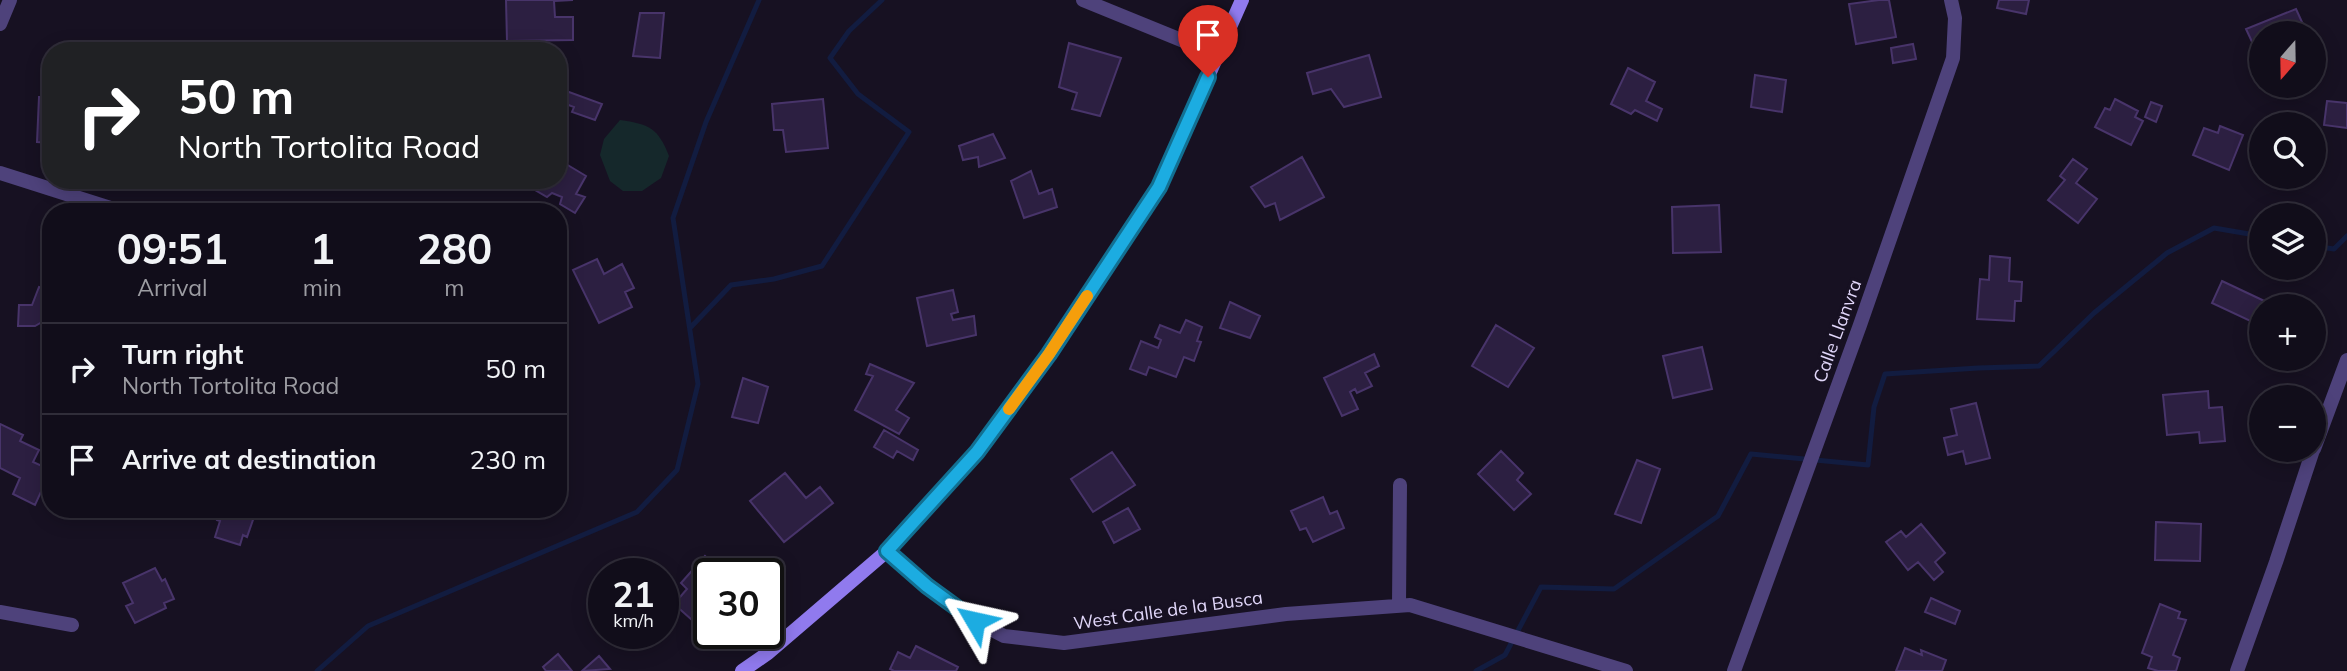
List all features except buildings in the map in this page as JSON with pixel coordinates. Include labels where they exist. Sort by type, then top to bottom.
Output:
[{"type":"street","points":[[0,23],[10,0]]},
{"type":"street","points":[[1083,0],[1218,55]]},
{"type":"street","points":[[742,671],[768,653],[887,551],[977,452],[1049,354],[1159,187],[1242,0]]},
{"type":"street","name":"Calle Llanvra","points":[[1734,671],[1953,58],[1955,18],[1951,0]]},
{"type":"street","points":[[0,173],[42,186]]},
{"type":"street","points":[[50,189],[95,203]]},
{"type":"street","points":[[2326,415],[2347,360]]},
{"type":"street","points":[[2237,671],[2309,462]]},
{"type":"street","points":[[1399,605],[1400,485]]},
{"type":"street","name":"West Calle de la Busca","points":[[887,551],[927,586],[975,621],[1004,636],[1064,643],[1286,614],[1410,605],[1626,671]]},
{"type":"street","points":[[0,612],[72,625]]},
{"type":"green space","points":[[620,120],[638,123],[651,129],[661,139],[669,156],[661,178],[642,191],[623,191],[610,181],[600,155],[604,139]]},
{"type":"waterway","points":[[317,671],[368,626],[637,512],[677,470],[698,384],[673,218],[706,122],[759,0]]},
{"type":"waterway","points":[[690,328],[731,285],[774,279],[822,266],[909,132],[858,94],[830,58],[849,31],[882,0]]},
{"type":"waterway","points":[[1476,671],[1505,655],[1541,587],[1614,589],[1718,516],[1751,454],[1868,465],[1874,407],[1885,374],[2039,366],[2094,313],[2167,253],[2214,228],[2249,234]]},
{"type":"waterway","points":[[2326,248],[2334,249],[2347,236]]},
{"type":"slow traffic","points":[[1009,409],[1087,296]]},
{"type":"route","points":[[975,621],[927,586],[887,551],[977,452],[1049,354],[1159,187],[1208,77]]}]
